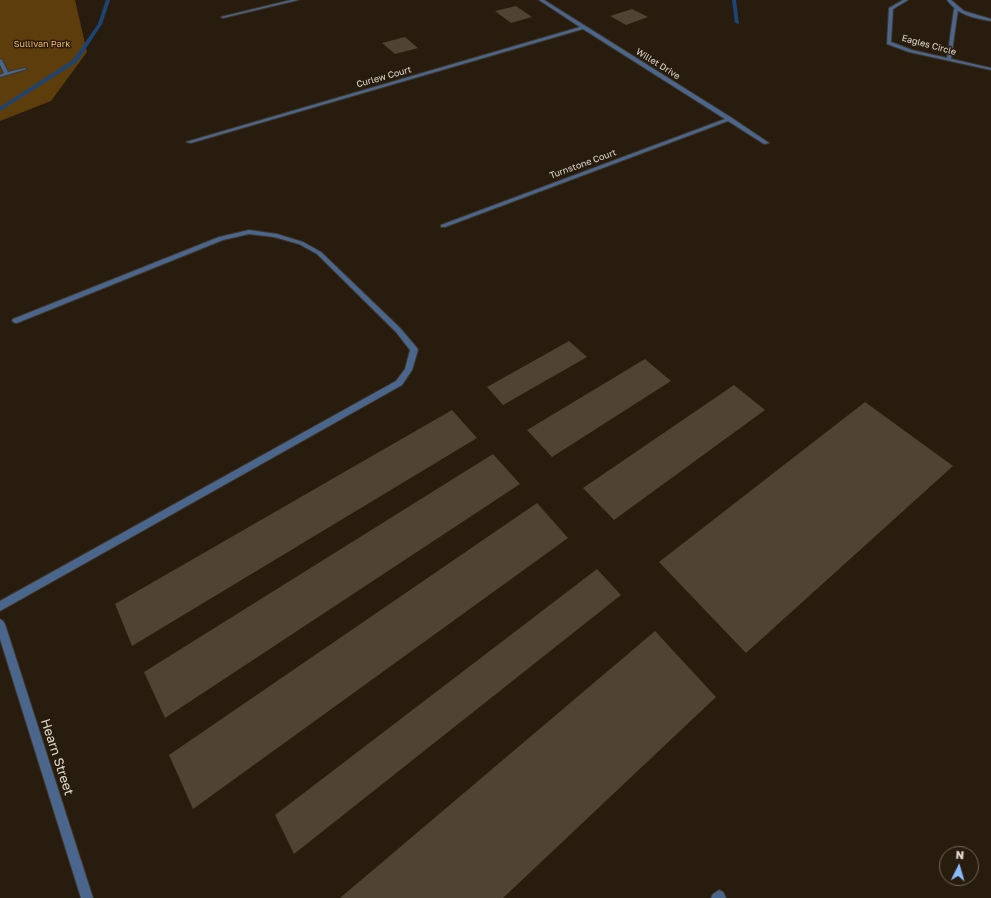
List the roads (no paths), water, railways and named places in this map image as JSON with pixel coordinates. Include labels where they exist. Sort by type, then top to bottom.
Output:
[{"type":"street","points":[[223,17],[296,0]]},
{"type":"street","name":"Willet Drive","points":[[541,0],[766,143]]},
{"type":"street","name":"Eagles Circle","points":[[906,0],[891,8],[889,43],[911,51],[991,69]]},
{"type":"street","points":[[949,0],[956,9],[964,14],[991,20]]},
{"type":"street","points":[[949,59],[956,9]]},
{"type":"street","name":"Curlew Court","points":[[189,142],[585,27]]},
{"type":"street","points":[[0,60],[7,74]]},
{"type":"street","points":[[0,76],[25,69]]},
{"type":"street","name":"Turnstone Court","points":[[443,226],[730,119]]},
{"type":"street","points":[[0,606],[398,384],[408,370],[414,350],[398,330],[319,253],[301,243],[275,235],[249,232],[221,238],[15,321]]},
{"type":"street","name":"Hearn Street","points":[[0,624],[87,898]]},
{"type":"street","points":[[717,898],[719,896],[720,898]]},
{"type":"waterway","points":[[0,109],[75,61],[100,24],[108,0]]},
{"type":"waterway","points":[[734,0],[737,23]]},
{"type":"park label","name":"Sullivan Park","points":[[42,44]]}]
